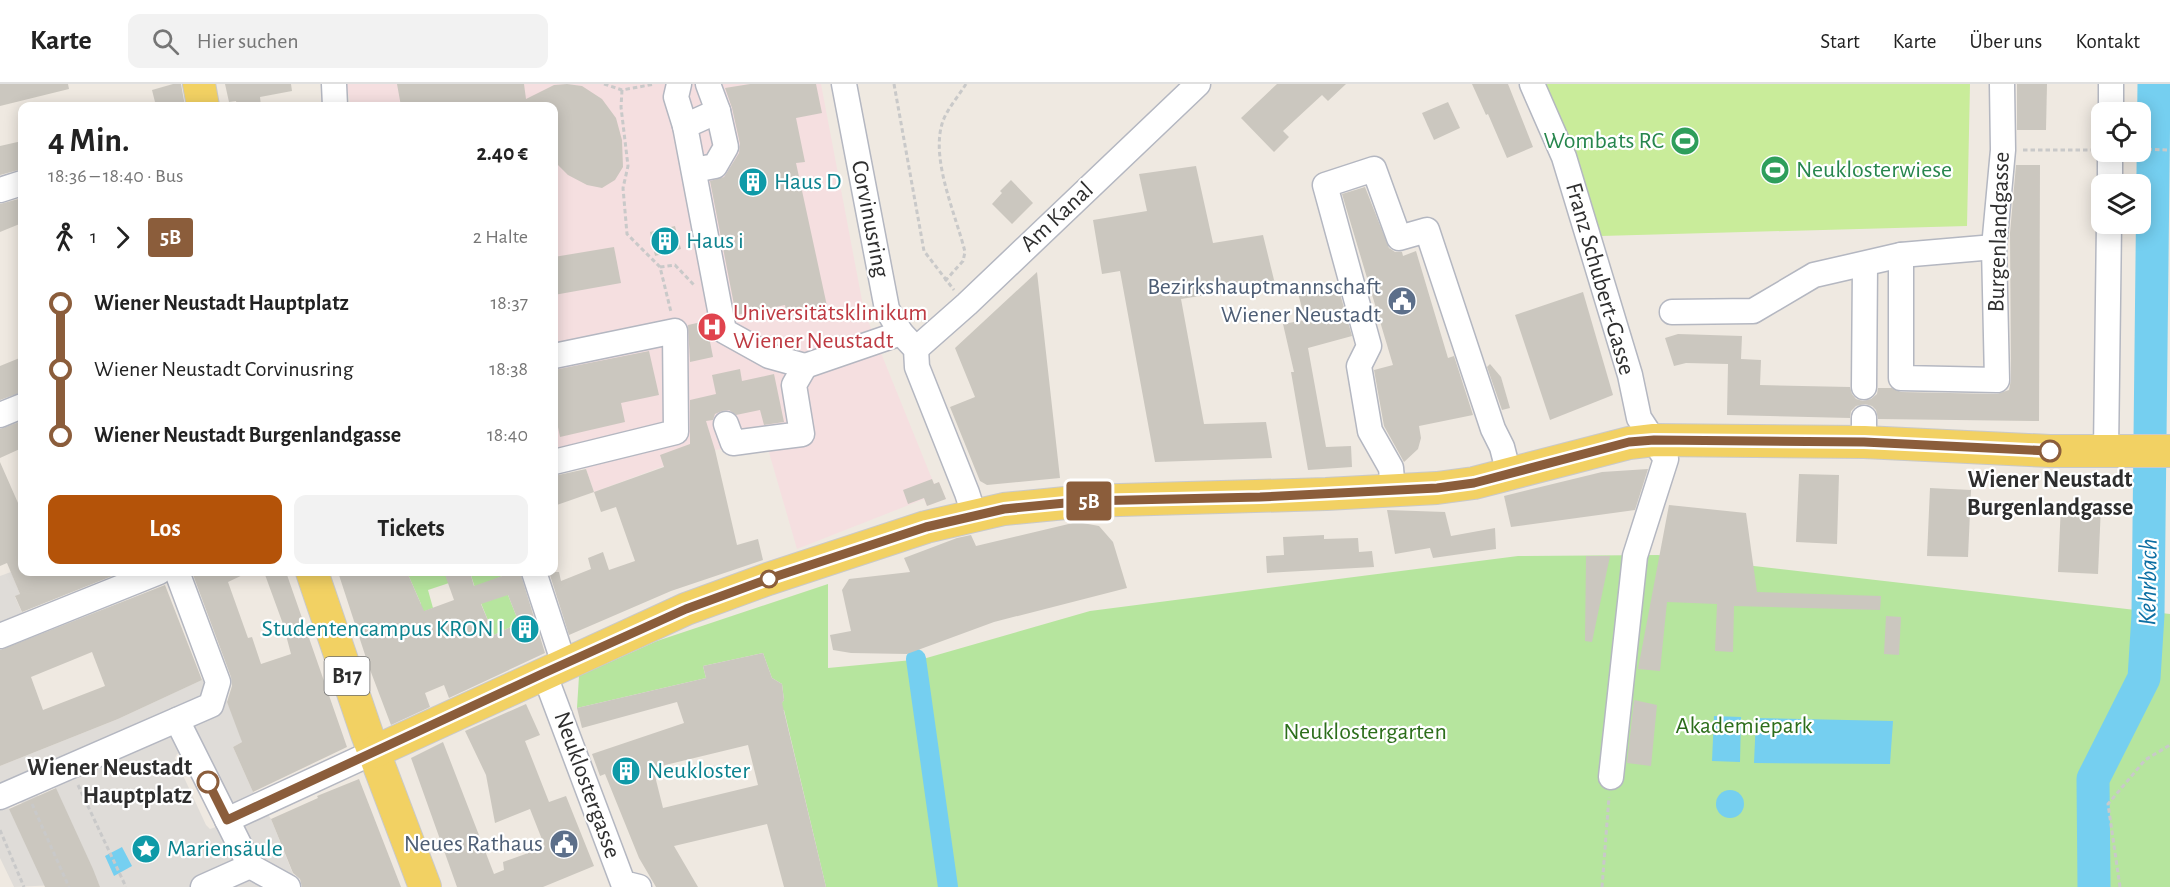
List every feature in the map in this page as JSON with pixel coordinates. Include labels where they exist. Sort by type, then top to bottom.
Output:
[{"type":"main road","points":[[199,84],[202,102]]},
{"type":"main road","points":[[374,752],[686,609],[768,579],[926,527],[1004,509],[1086,501],[1174,500],[1437,488],[1474,483],[1506,450],[1654,440],[1864,430],[2050,451],[2157,451]]},
{"type":"main road","name":"B17","points":[[313,576],[374,752],[425,887]]},
{"type":"street","points":[[334,84],[335,102]]},
{"type":"street","points":[[679,84],[676,97],[694,170],[724,332],[769,356],[805,366],[909,341]]},
{"type":"street","points":[[694,170],[715,166],[726,147],[708,84]]},
{"type":"street","name":"Corvinusring","points":[[844,84],[887,309],[909,341],[974,515]]},
{"type":"street","name":"Am Kanal","points":[[909,341],[967,304],[1198,84]]},
{"type":"street","name":"Franz Schubert-Gasse","points":[[1532,84],[1564,157],[1630,375],[1638,418],[1666,459],[1635,556],[1611,777]]},
{"type":"street","name":"Burgenlandgasse","points":[[1900,255],[1901,378],[1996,380],[1994,247],[2003,150],[2002,84]]},
{"type":"street","points":[[2111,84],[2111,102]]},
{"type":"street","points":[[685,126],[717,111]]},
{"type":"street","points":[[1393,491],[1391,468],[1370,431],[1356,358],[1369,346],[1325,185],[1374,169],[1399,238],[1427,230],[1493,429],[1506,450]]},
{"type":"street","points":[[0,190],[18,184]]},
{"type":"street","points":[[2106,451],[2109,234]]},
{"type":"street","points":[[1672,312],[1753,311],[1814,275],[1865,265],[1900,255],[1994,247]]},
{"type":"street","points":[[1864,387],[1865,265]]},
{"type":"street","points":[[558,355],[675,331],[676,432],[558,461]]},
{"type":"street","points":[[726,424],[733,443],[802,434],[794,385],[805,366]]},
{"type":"street","points":[[0,415],[18,408]]},
{"type":"street","points":[[0,636],[149,576]]},
{"type":"street","points":[[0,797],[211,705],[218,682],[178,576]]},
{"type":"street","name":"Neuklostergasse","points":[[535,576],[554,668],[625,885]]},
{"type":"street","points":[[177,720],[250,866],[288,887]]},
{"type":"street","points":[[227,820],[374,752]]},
{"type":"street","points":[[203,887],[250,866]]},
{"type":"path","points":[[604,84],[622,90],[655,84]]},
{"type":"path","points":[[894,84],[924,251],[957,293]]},
{"type":"path","points":[[945,280],[963,261],[965,252],[942,177],[941,127],[944,117],[966,84]]},
{"type":"path","points":[[622,90],[621,107],[628,166],[623,188],[627,234],[660,267],[675,331]]},
{"type":"path","points":[[2151,149],[2170,150]]},
{"type":"path","points":[[2003,150],[2091,150]]},
{"type":"path","points":[[660,267],[675,265],[700,292]]},
{"type":"path","points":[[2120,887],[2108,804],[2145,760],[2170,745]]},
{"type":"path","points":[[70,767],[126,887]]},
{"type":"path","points":[[1602,887],[1611,777]]},
{"type":"path","points":[[24,787],[69,887]]},
{"type":"path","points":[[0,830],[24,887]]},
{"type":"shaded area","name":"Universitätsklinikum Wiener Neustadt","points":[[346,84],[821,84],[864,311],[934,484],[939,482],[946,499],[927,506],[924,499],[797,549],[766,442],[715,450],[594,492],[585,466],[558,475],[558,102],[350,102]]},
{"type":"shaded area","points":[[11,572],[20,594],[15,597],[27,624],[0,636],[0,576]]},
{"type":"shaded area","points":[[206,678],[218,682],[237,724],[242,742],[233,747],[253,792],[271,819],[297,884],[287,887],[100,887],[98,883],[14,887],[0,858],[0,766],[118,719]],"holes":[[[181,752],[195,780],[216,827],[210,829],[206,825],[175,758]],[[55,787],[69,819],[52,826],[38,795]],[[21,802],[37,834],[24,840],[9,808]]]},
{"type":"green space","name":"Neuklosterwiese","points":[[1544,84],[1970,84],[1967,226],[1601,236],[1576,155]]},
{"type":"green space","points":[[1658,555],[2170,614],[2170,887],[826,887],[784,710],[777,709],[784,700],[782,684],[772,678],[763,653],[703,666],[706,678],[577,708],[579,676],[657,641],[828,584],[828,668],[923,659],[1090,611],[1518,556]]},
{"type":"green space","points":[[409,576],[446,576],[449,583],[428,590],[433,608],[407,618],[405,611],[421,604]]},
{"type":"green space","points":[[471,576],[502,576],[496,579],[508,595],[519,623],[494,635]]},
{"type":"water","points":[[1714,716],[1741,717],[1740,762],[1712,761]]},
{"type":"water","points":[[1756,718],[1893,721],[1890,764],[1754,763]]},
{"type":"water","points":[[1730,790],[1740,794],[1744,804],[1740,814],[1730,818],[1720,814],[1716,804],[1720,794]]},
{"type":"water","points":[[122,847],[132,866],[114,876],[105,856]]},
{"type":"building","points":[[0,84],[68,84],[69,89],[0,106]]},
{"type":"building","points":[[181,84],[184,102],[155,102],[152,90]]},
{"type":"building","points":[[225,84],[291,84],[292,91],[260,97],[261,102],[229,102]]},
{"type":"building","points":[[397,84],[524,84],[526,99],[554,85],[582,86],[602,99],[616,118],[622,140],[623,167],[615,180],[602,188],[587,185],[568,175],[558,165],[558,102],[400,102]]},
{"type":"building","name":"Haus D","points":[[750,84],[816,84],[822,113],[796,118],[805,162],[796,163],[827,306],[787,315],[785,305],[736,315],[710,181],[724,177],[739,153],[740,144],[725,88]]},
{"type":"building","points":[[1277,84],[1346,84],[1328,101],[1322,95],[1283,131],[1289,137],[1274,152],[1241,118]]},
{"type":"building","points":[[1472,84],[1508,84],[1533,147],[1507,158]]},
{"type":"building","points":[[2017,84],[2047,84],[2046,130],[2017,130]]},
{"type":"building","points":[[1448,102],[1460,128],[1434,140],[1422,113]]},
{"type":"building","points":[[18,142],[18,170],[0,175],[0,146]]},
{"type":"building","points":[[2016,165],[2040,165],[2039,421],[1878,419],[1876,410],[1865,404],[1856,406],[1851,411],[1850,418],[1727,415],[1728,364],[1686,363],[1674,366],[1665,338],[1678,334],[1742,336],[1741,359],[1761,360],[1760,385],[1850,387],[1856,399],[1863,401],[1877,394],[1878,388],[1892,388],[1901,392],[1997,394],[2009,390],[2011,380],[2010,233]]},
{"type":"building","points":[[1196,166],[1213,243],[1263,235],[1275,284],[1181,299],[1204,424],[1266,422],[1272,458],[1155,462],[1120,271],[1102,274],[1093,220],[1147,211],[1139,174]]},
{"type":"building","points":[[1011,180],[1033,203],[1012,224],[992,204]]},
{"type":"building","name":"Bezirkshauptmannschaft Wiener Neustadt","points":[[1365,187],[1389,248],[1395,252],[1402,252],[1403,256],[1416,251],[1448,358],[1454,356],[1473,415],[1419,426],[1421,438],[1418,449],[1404,462],[1384,426],[1374,370],[1393,365],[1342,194]]},
{"type":"building","points":[[18,199],[18,225],[0,232],[0,204]]},
{"type":"building","name":"Haus i","points":[[675,226],[681,249],[655,256],[650,232]]},
{"type":"building","points":[[614,247],[621,283],[558,294],[558,256]]},
{"type":"building","points":[[1037,272],[1060,478],[987,485],[980,481],[950,407],[975,397],[955,348]]},
{"type":"building","points":[[1337,283],[1352,336],[1308,348],[1326,447],[1351,446],[1352,467],[1308,470],[1291,372],[1294,372],[1283,324],[1305,320],[1298,293]]},
{"type":"building","points":[[1583,292],[1613,395],[1550,420],[1515,315]]},
{"type":"building","points":[[706,321],[713,357],[690,362],[688,325]]},
{"type":"building","points":[[649,351],[659,395],[621,403],[625,422],[560,437],[558,369]]},
{"type":"building","points":[[18,359],[18,393],[0,400],[0,366]]},
{"type":"building","points":[[1490,364],[1501,377],[1510,408],[1502,410],[1487,367]]},
{"type":"building","points":[[740,369],[742,381],[774,374],[784,422],[764,425],[760,410],[736,415],[729,410],[722,411],[715,414],[713,420],[706,421],[737,545],[758,539],[763,560],[671,591],[569,635],[550,576],[558,576],[559,572],[561,581],[591,569],[588,558],[603,552],[609,570],[635,561],[616,507],[601,512],[594,492],[664,467],[660,455],[690,444],[690,400],[716,394],[712,375]]},
{"type":"building","points":[[18,422],[18,450],[0,458],[0,429]]},
{"type":"building","points":[[0,462],[18,503],[18,576],[112,576],[22,612],[15,596],[20,594],[7,563],[0,566]]},
{"type":"building","points":[[586,469],[594,492],[558,505],[558,475]]},
{"type":"building","points":[[1648,469],[1635,510],[1511,527],[1504,496],[1602,472]]},
{"type":"building","points":[[1799,474],[1839,475],[1837,544],[1796,542]]},
{"type":"building","points":[[932,479],[934,484],[939,482],[946,499],[927,506],[924,498],[908,504],[903,490]]},
{"type":"building","points":[[1930,488],[1971,490],[1968,557],[1927,556]]},
{"type":"building","points":[[2061,504],[2101,506],[2098,574],[2058,572]]},
{"type":"building","points":[[1669,505],[1746,513],[1757,592],[1881,596],[1880,610],[1734,606],[1733,652],[1715,651],[1717,604],[1667,602],[1660,671],[1638,669]]},
{"type":"building","points":[[1387,510],[1445,512],[1451,536],[1495,528],[1496,549],[1433,558],[1430,548],[1395,554]]},
{"type":"building","points":[[1077,522],[1099,526],[1113,542],[1127,588],[994,622],[907,654],[851,653],[833,650],[830,635],[851,631],[842,590],[849,579],[910,572],[904,558],[957,538],[971,535],[976,546]]},
{"type":"building","points":[[1324,535],[1324,539],[1358,538],[1359,552],[1372,551],[1374,567],[1267,573],[1266,556],[1284,555],[1283,537]]},
{"type":"building","points":[[1586,556],[1610,556],[1592,642],[1585,641]]},
{"type":"building","points":[[193,576],[241,576],[228,582],[248,638],[252,637],[261,664],[291,654],[265,576],[287,576],[347,747],[253,792],[233,747],[242,742],[227,702],[232,686],[231,677]]},
{"type":"building","points":[[339,576],[409,576],[424,611],[454,600],[445,576],[471,576],[474,586],[502,576],[521,576],[545,653],[449,698],[444,685],[425,693],[430,707],[391,725]],"holes":[[[508,595],[519,623],[494,635],[481,604]]]},
{"type":"building","points":[[165,585],[202,680],[118,719],[0,766],[0,650]],"holes":[[[92,652],[105,686],[43,710],[31,677]]]},
{"type":"building","points":[[1886,616],[1901,617],[1899,655],[1884,654]]},
{"type":"building","name":"Neukloster","points":[[763,653],[772,678],[782,684],[784,700],[782,703],[826,887],[784,887],[767,824],[674,846],[698,887],[656,887],[639,858],[605,774],[600,776],[592,754],[684,723],[677,702],[582,728],[577,708],[706,678],[703,666]],"holes":[[[748,745],[758,785],[663,808],[653,768]]]},
{"type":"building","points":[[1634,700],[1657,705],[1651,766],[1627,763]]},
{"type":"building","points":[[526,704],[540,735],[525,741],[549,802],[566,796],[594,866],[543,887],[457,887],[411,758],[443,742],[494,874],[504,870],[503,862],[545,847],[530,809],[495,823],[486,775],[465,731]]},
{"type":"building","points":[[359,779],[401,887],[302,887],[300,879],[293,873],[271,819],[318,798],[317,796]]},
{"type":"building","points":[[56,788],[100,887],[45,887],[9,809]]},
{"type":"waterway","name":"Kehrbach","points":[[2094,887],[2093,779],[2144,678],[2148,615],[2154,84]]},
{"type":"waterway","points":[[916,659],[948,887]]},
{"type":"bus line","name":"5B","points":[[208,782],[227,820],[686,609],[768,579],[926,527],[1004,509],[1086,501],[1260,497],[1437,488],[1474,483],[1629,442],[1654,440],[1864,442],[2050,451]]},
{"type":"place","name":"Wombats RC","points":[[1685,141]]},
{"type":"place","name":"Neuklosterwiese","points":[[1775,170]]},
{"type":"place","name":"Haus D","points":[[753,182]]},
{"type":"place","name":"Haus i","points":[[665,241]]},
{"type":"place","name":"Bezirkshauptmannschaft Wiener Neustadt","points":[[1402,301]]},
{"type":"place","name":"Universitätsklinikum Wiener Neustadt","points":[[712,327]]},
{"type":"place","name":"Wiener Neustadt Burgenlandgasse","points":[[2050,451]]},
{"type":"place","name":"Studentencampus KRON I","points":[[525,629]]},
{"type":"place","name":"Neukloster","points":[[626,771]]},
{"type":"place","name":"Wiener Neustadt Hauptplatz","points":[[208,782]]},
{"type":"place","name":"Neues Rathaus","points":[[564,844]]},
{"type":"place","name":"Mariensäule","points":[[146,849]]},
{"type":"park label","name":"Akademiepark","points":[[1744,726]]},
{"type":"park label","name":"Neuklostergarten","points":[[1365,732]]}]
